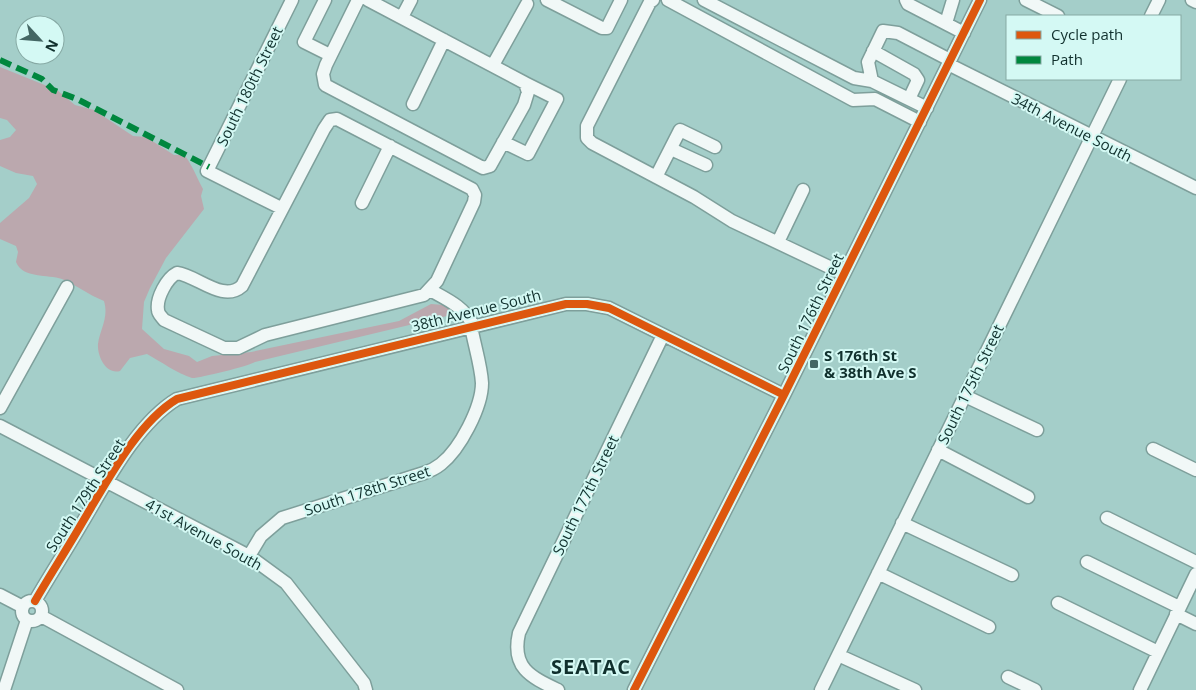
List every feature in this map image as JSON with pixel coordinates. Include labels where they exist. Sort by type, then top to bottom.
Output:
[{"type":"street","name":"South 180th Street","points":[[281,208],[207,171],[292,0]]},
{"type":"street","points":[[325,0],[304,42],[330,55]]},
{"type":"street","points":[[358,0],[330,55],[323,74],[325,85],[483,168],[490,166],[524,105],[528,92],[525,83]]},
{"type":"street","points":[[368,0],[557,99],[528,154],[503,142]]},
{"type":"street","points":[[402,18],[410,0]]},
{"type":"street","points":[[546,0],[602,28],[606,28],[621,0]]},
{"type":"street","points":[[653,0],[650,2],[587,126],[587,138],[592,143],[732,220],[844,274]]},
{"type":"street","points":[[668,0],[853,100],[868,98],[886,104],[920,122]]},
{"type":"street","points":[[704,0],[854,78],[872,81],[927,108]]},
{"type":"street","points":[[906,0],[908,4],[964,32]]},
{"type":"street","points":[[946,23],[953,0]]},
{"type":"street","name":"South 176th Street","points":[[634,690],[784,395],[980,0]]},
{"type":"street","points":[[1026,0],[1056,15]]},
{"type":"street","points":[[1152,15],[1159,0]]},
{"type":"street","points":[[1192,0],[1196,2]]},
{"type":"street","points":[[493,66],[526,4]]},
{"type":"street","name":"34th Avenue South","points":[[873,51],[883,31],[890,31],[1092,137],[1196,188]]},
{"type":"street","points":[[413,104],[444,40]]},
{"type":"street","points":[[872,81],[868,62],[873,51],[914,74],[918,80],[909,99]]},
{"type":"street","name":"South 175th Street","points":[[821,690],[1120,80]]},
{"type":"street","points":[[330,120],[337,120],[390,146],[472,189],[475,195],[437,281],[430,290],[424,294],[265,335],[238,348],[224,348],[164,320],[158,312],[158,300],[171,276],[177,273],[225,293],[236,291],[242,286],[281,208],[330,120]]},
{"type":"street","points":[[656,177],[680,130],[715,147]]},
{"type":"street","points":[[362,203],[390,146]]},
{"type":"street","points":[[670,149],[706,165]]},
{"type":"street","points":[[778,242],[803,190]]},
{"type":"street","points":[[0,408],[67,287]]},
{"type":"street","points":[[430,290],[457,305],[468,315],[472,326]]},
{"type":"street","name":"38th Avenue South","points":[[164,408],[178,400],[553,305],[587,304],[609,308],[784,395]]},
{"type":"street","name":"South 178th Street","points":[[249,556],[261,536],[282,518],[424,473],[441,464],[454,450],[470,425],[478,406],[482,383],[472,326]]},
{"type":"street","name":"South 177th Street","points":[[558,690],[532,677],[524,669],[518,657],[516,645],[518,633],[663,335]]},
{"type":"street","points":[[965,396],[1037,430]]},
{"type":"street","name":"South 179th Street","points":[[35,601],[107,482],[140,436],[164,408]]},
{"type":"street","name":"41st Avenue South","points":[[0,426],[249,556],[286,583],[364,683],[366,690]]},
{"type":"street","points":[[1153,449],[1196,470]]},
{"type":"street","points":[[938,450],[1028,497]]},
{"type":"street","points":[[1107,518],[1196,562]]},
{"type":"street","points":[[902,523],[1012,575]]},
{"type":"street","points":[[1087,562],[1178,611],[1196,624]]},
{"type":"street","points":[[878,573],[989,627]]},
{"type":"street","points":[[1140,690],[1196,574]]},
{"type":"street","points":[[0,595],[23,608]]},
{"type":"street","points":[[35,601],[42,607],[41,616],[37,621],[27,620],[22,615],[23,608],[28,602],[35,601]]},
{"type":"street","points":[[1058,603],[1158,652]]},
{"type":"street","points":[[41,616],[177,690]]},
{"type":"street","points":[[4,690],[27,620]]},
{"type":"street","points":[[838,654],[915,690]]},
{"type":"street","points":[[1008,677],[1035,690]]},
{"type":"shaded area","points":[[0,67],[57,90],[75,105],[94,110],[133,136],[146,137],[174,155],[184,155],[189,162],[203,189],[201,196],[204,209],[166,258],[144,302],[142,329],[164,349],[189,356],[197,362],[212,356],[251,352],[399,321],[431,304],[444,305],[452,312],[451,315],[196,378],[181,374],[147,354],[130,358],[120,371],[111,370],[103,363],[98,349],[105,318],[104,301],[62,279],[30,274],[24,271],[16,262],[18,252],[16,246],[0,239],[0,223],[29,198],[37,184],[33,176],[16,173],[0,166],[0,140],[10,137],[16,130],[7,120],[0,118]]},
{"type":"marked path","points":[[0,60],[42,79],[53,90],[77,99],[209,167]]},
{"type":"cycle path","points":[[634,690],[784,395],[980,0]]},
{"type":"cycle path","points":[[35,601],[124,455],[149,423],[177,399],[566,304],[587,304],[609,308],[784,395]]},
{"type":"place","name":"S 176th St & 38th Ave S","points":[[814,364]]},
{"type":"district","name":"SEATAC","points":[[591,666]]}]
